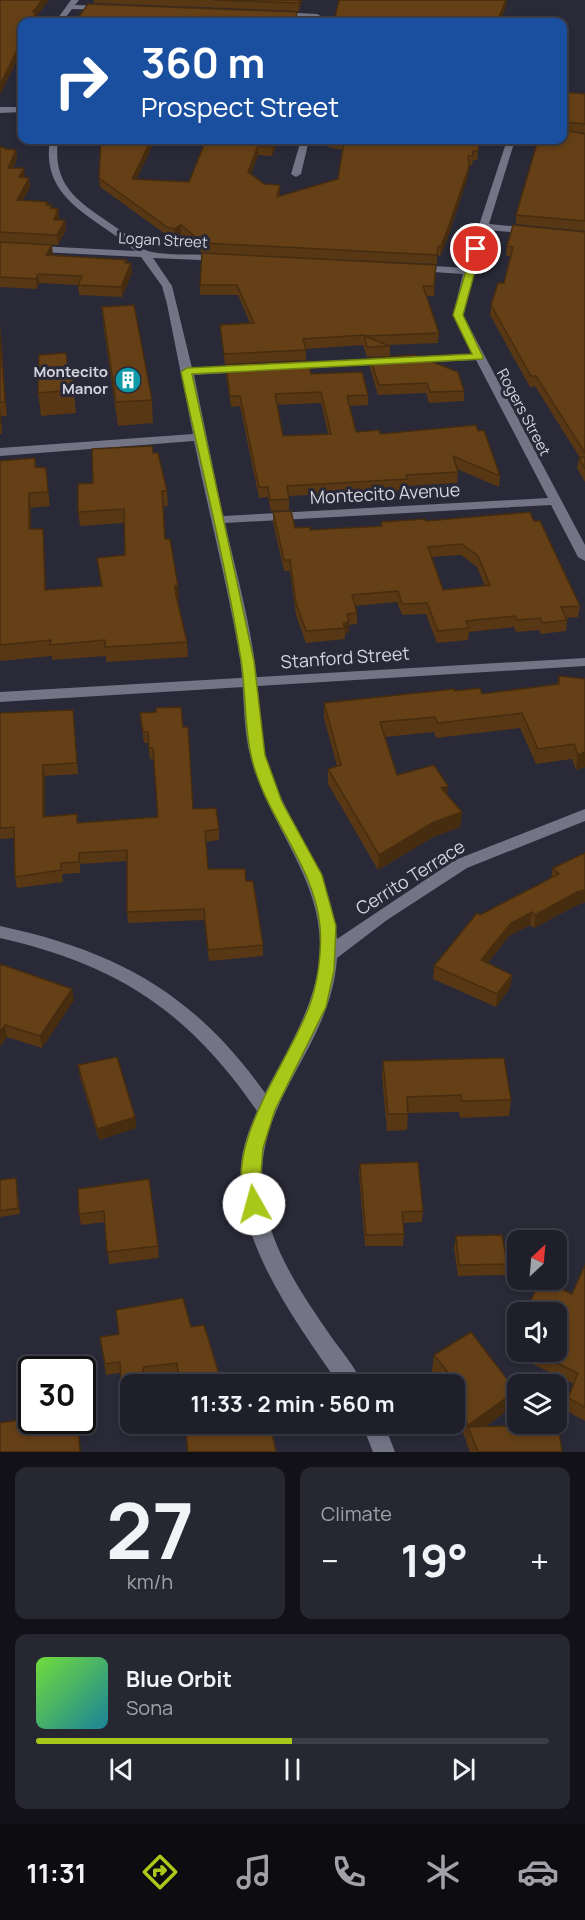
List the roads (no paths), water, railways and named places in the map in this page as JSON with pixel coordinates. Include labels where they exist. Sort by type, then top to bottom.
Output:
[{"type":"street","points":[[61,18],[73,4],[110,8]]},
{"type":"street","points":[[271,14],[317,16],[316,18]]},
{"type":"street","points":[[0,110],[18,110]]},
{"type":"street","points":[[53,144],[51,153],[54,170],[69,195],[144,254],[167,286],[248,661],[255,738],[262,771],[274,802],[315,875],[328,926],[328,955],[322,990],[312,1023],[267,1110],[251,1165],[251,1184],[259,1220],[272,1257],[288,1288],[344,1374]]},
{"type":"street","points":[[296,174],[304,144]]},
{"type":"street","name":"Rogers Street","points":[[510,144],[468,271],[458,315],[478,357],[585,557]]},
{"type":"street","points":[[484,227],[540,232]]},
{"type":"street","name":"Logan Street","points":[[0,247],[234,259]]},
{"type":"street","points":[[401,267],[468,271]]},
{"type":"street","points":[[280,367],[478,357]]},
{"type":"street","points":[[187,372],[256,368]]},
{"type":"street","points":[[0,452],[199,437]]},
{"type":"street","name":"Montecito Avenue","points":[[218,520],[555,501]]},
{"type":"street","name":"Stanford Street","points":[[0,697],[585,662]]},
{"type":"street","name":"Cerrito Terrace","points":[[328,955],[381,915],[461,864],[585,815]]},
{"type":"street","points":[[0,932],[40,941],[86,956],[157,993],[198,1023],[213,1038],[240,1068],[267,1110]]},
{"type":"street","points":[[377,1434],[384,1452]]},
{"type":"place","name":"Montecito Manor","points":[[128,380]]}]
